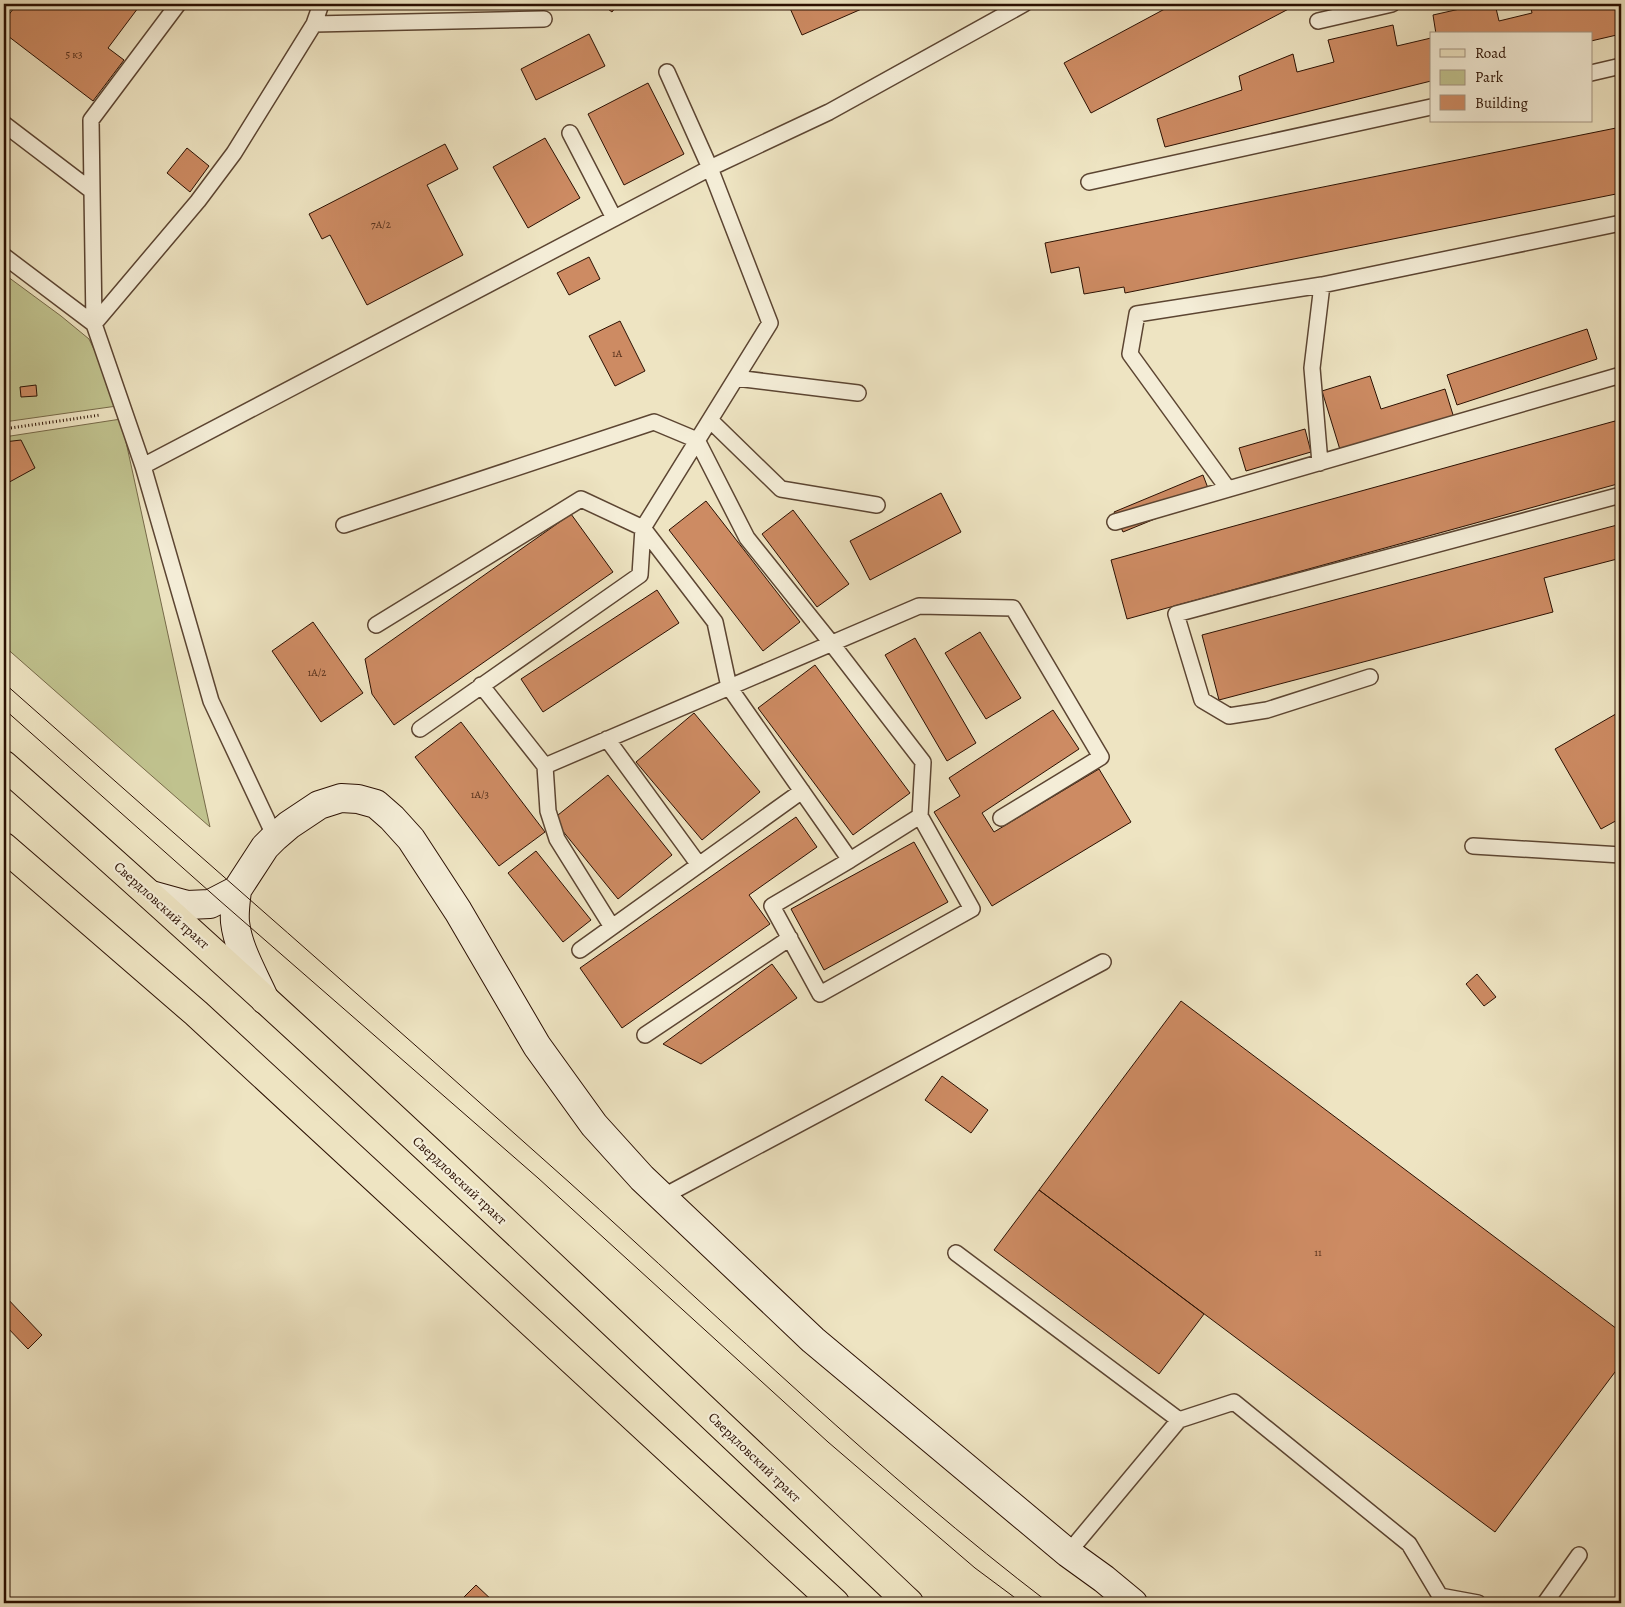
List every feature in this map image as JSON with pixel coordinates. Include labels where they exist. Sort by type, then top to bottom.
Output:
[{"type":"main road","name":"Свердловский тракт","points":[[4,765],[152,895],[593,1304],[909,1603]]},
{"type":"main road","points":[[152,895],[176,903],[210,904],[237,890],[265,848],[275,837],[318,804],[341,798],[358,799],[376,804],[411,839],[458,911],[537,1046],[594,1125],[642,1178],[813,1340],[1068,1553],[1104,1578],[1148,1603]]},
{"type":"main road","points":[[4,847],[196,1013],[835,1603]]},
{"type":"main road","points":[[237,890],[235,923],[238,935],[243,952],[266,1001]]},
{"type":"main road","points":[[1104,1578],[1133,1603]]},
{"type":"lane","points":[[178,4],[91,120],[94,324],[143,466],[210,701],[275,837]]},
{"type":"lane","points":[[94,324],[198,201],[234,153],[314,24],[321,4]]},
{"type":"lane","points":[[143,466],[710,168],[829,112],[1024,4]]},
{"type":"lane","points":[[1318,21],[1392,4]]},
{"type":"lane","points":[[314,24],[544,19]]},
{"type":"lane","points":[[1592,72],[1621,66]]},
{"type":"lane","points":[[420,729],[640,575],[643,528],[770,323],[710,168],[666,72]]},
{"type":"lane","points":[[1089,182],[1430,108]]},
{"type":"lane","points":[[4,124],[92,191]]},
{"type":"lane","points":[[570,133],[614,218]]},
{"type":"lane","points":[[1228,490],[1130,354],[1137,314],[1322,285],[1621,223]]},
{"type":"lane","points":[[4,256],[94,324]]},
{"type":"lane","points":[[1320,463],[1312,368],[1322,285]]},
{"type":"lane","points":[[1115,522],[1621,375]]},
{"type":"lane","points":[[736,378],[858,393]]},
{"type":"lane","points":[[710,420],[781,489],[877,504]]},
{"type":"lane","points":[[344,525],[654,422],[697,440],[747,538],[923,762],[920,816],[972,910],[820,994],[772,906],[920,816]]},
{"type":"lane","points":[[1370,677],[1267,710],[1229,716],[1202,700],[1176,614],[1621,496]]},
{"type":"lane","points":[[376,625],[581,499],[643,528],[715,622],[729,687],[850,860]]},
{"type":"lane","points":[[545,766],[919,606],[1013,608],[1101,757],[1002,818]]},
{"type":"lane","points":[[481,685],[545,766],[548,811],[557,839],[612,927]]},
{"type":"lane","points":[[607,739],[699,865]]},
{"type":"lane","points":[[580,950],[802,791]]},
{"type":"lane","points":[[1473,846],[1621,854]]},
{"type":"lane","points":[[644,1035],[790,938]]},
{"type":"lane","points":[[662,1197],[1103,962]]},
{"type":"lane","points":[[956,1253],[1179,1420]]},
{"type":"lane","points":[[1068,1553],[1179,1420],[1234,1402],[1408,1544],[1439,1600],[1478,1603]]},
{"type":"lane","points":[[1545,1603],[1579,1555]]},
{"type":"path","points":[[4,429],[124,412]]},
{"type":"green space","points":[[4,274],[89,339],[109,380],[117,406],[4,422]]},
{"type":"green space","points":[[121,419],[210,827],[4,646],[4,437]]},
{"type":"building","points":[[17,4],[141,4],[108,48],[124,60],[93,101],[4,33],[4,21]]},
{"type":"building","points":[[601,4],[618,4],[612,12]]},
{"type":"building","points":[[794,4],[873,4],[802,35],[789,6]]},
{"type":"building","points":[[1174,4],[1298,4],[1091,113],[1064,63]]},
{"type":"building","points":[[1482,4],[1495,4],[1499,21],[1532,13],[1530,4],[1621,4],[1621,34],[1592,41],[1592,32],[1436,32],[1433,15]]},
{"type":"building","points":[[1393,25],[1397,46],[1430,38],[1430,81],[1165,147],[1157,119],[1242,90],[1239,76],[1293,54],[1297,72],[1334,62],[1328,40]]},
{"type":"building","points":[[589,34],[605,66],[536,100],[521,69]]},
{"type":"building","points":[[648,83],[684,154],[624,185],[588,114]]},
{"type":"building","points":[[1621,127],[1621,193],[1125,293],[1124,287],[1084,294],[1079,267],[1051,273],[1045,243]]},
{"type":"building","points":[[545,138],[580,198],[528,228],[493,167]]},
{"type":"building","points":[[445,144],[458,169],[427,185],[463,255],[367,305],[330,235],[322,239],[309,214]]},
{"type":"building","points":[[187,148],[209,166],[190,192],[167,173]]},
{"type":"building","points":[[589,257],[600,279],[569,295],[557,273]]},
{"type":"building","points":[[620,321],[645,371],[615,386],[589,336]]},
{"type":"building","points":[[1587,329],[1597,359],[1457,405],[1447,375]]},
{"type":"building","points":[[1370,376],[1381,409],[1445,389],[1454,418],[1341,453],[1322,391]]},
{"type":"building","points":[[36,385],[37,396],[21,397],[20,387]]},
{"type":"building","points":[[1615,421],[1621,442],[1621,483],[1127,619],[1111,560]]},
{"type":"building","points":[[1305,429],[1311,452],[1246,471],[1239,448]]},
{"type":"building","points":[[21,440],[35,468],[4,485],[4,442]]},
{"type":"building","points":[[1203,475],[1211,496],[1123,532],[1114,512]]},
{"type":"building","points":[[941,493],[961,532],[870,580],[850,541]]},
{"type":"building","points":[[706,501],[800,622],[763,651],[669,530]]},
{"type":"building","points":[[793,510],[849,584],[817,607],[762,534]]},
{"type":"building","points":[[571,514],[613,572],[394,725],[372,694],[365,659]]},
{"type":"building","points":[[1621,524],[1621,558],[1544,578],[1553,612],[1219,700],[1202,635]]},
{"type":"building","points":[[657,590],[679,623],[543,712],[521,679]]},
{"type":"building","points":[[313,622],[363,693],[321,722],[272,651]]},
{"type":"building","points":[[980,632],[1021,698],[986,719],[945,653]]},
{"type":"building","points":[[915,638],[976,743],[947,761],[885,655]]},
{"type":"building","points":[[815,665],[910,793],[853,835],[758,708]]},
{"type":"building","points":[[1053,710],[1079,749],[982,813],[994,832],[1099,769],[1131,822],[992,906],[934,812],[960,796],[949,778]]},
{"type":"building","points":[[1621,711],[1621,818],[1601,829],[1555,749]]},
{"type":"building","points":[[694,713],[760,792],[702,840],[636,762]]},
{"type":"building","points":[[461,722],[545,832],[499,866],[415,757]]},
{"type":"building","points":[[608,775],[672,855],[618,899],[553,819]]},
{"type":"building","points":[[796,817],[817,847],[749,895],[770,924],[622,1028],[580,968]]},
{"type":"building","points":[[914,842],[948,902],[824,970],[791,909]]},
{"type":"building","points":[[536,851],[591,920],[563,942],[508,873]]},
{"type":"building","points":[[772,964],[797,998],[701,1064],[663,1044]]},
{"type":"building","points":[[1477,974],[1496,997],[1484,1006],[1466,984]]},
{"type":"building","points":[[1181,1001],[1621,1332],[1621,1364],[1495,1532],[1039,1190]]},
{"type":"building","points":[[942,1076],[988,1110],[971,1133],[925,1100]]},
{"type":"building","points":[[1039,1190],[1204,1314],[1159,1374],[994,1250]]},
{"type":"building","points":[[4,1295],[42,1335],[28,1349],[4,1324]]},
{"type":"building","points":[[476,1585],[495,1603],[458,1603]]},
{"type":"tram line","points":[[4,683],[500,1120],[865,1451],[986,1554],[1049,1603]]},
{"type":"tram line","points":[[4,709],[219,900],[538,1178],[828,1442],[975,1568],[1022,1603]]}]
